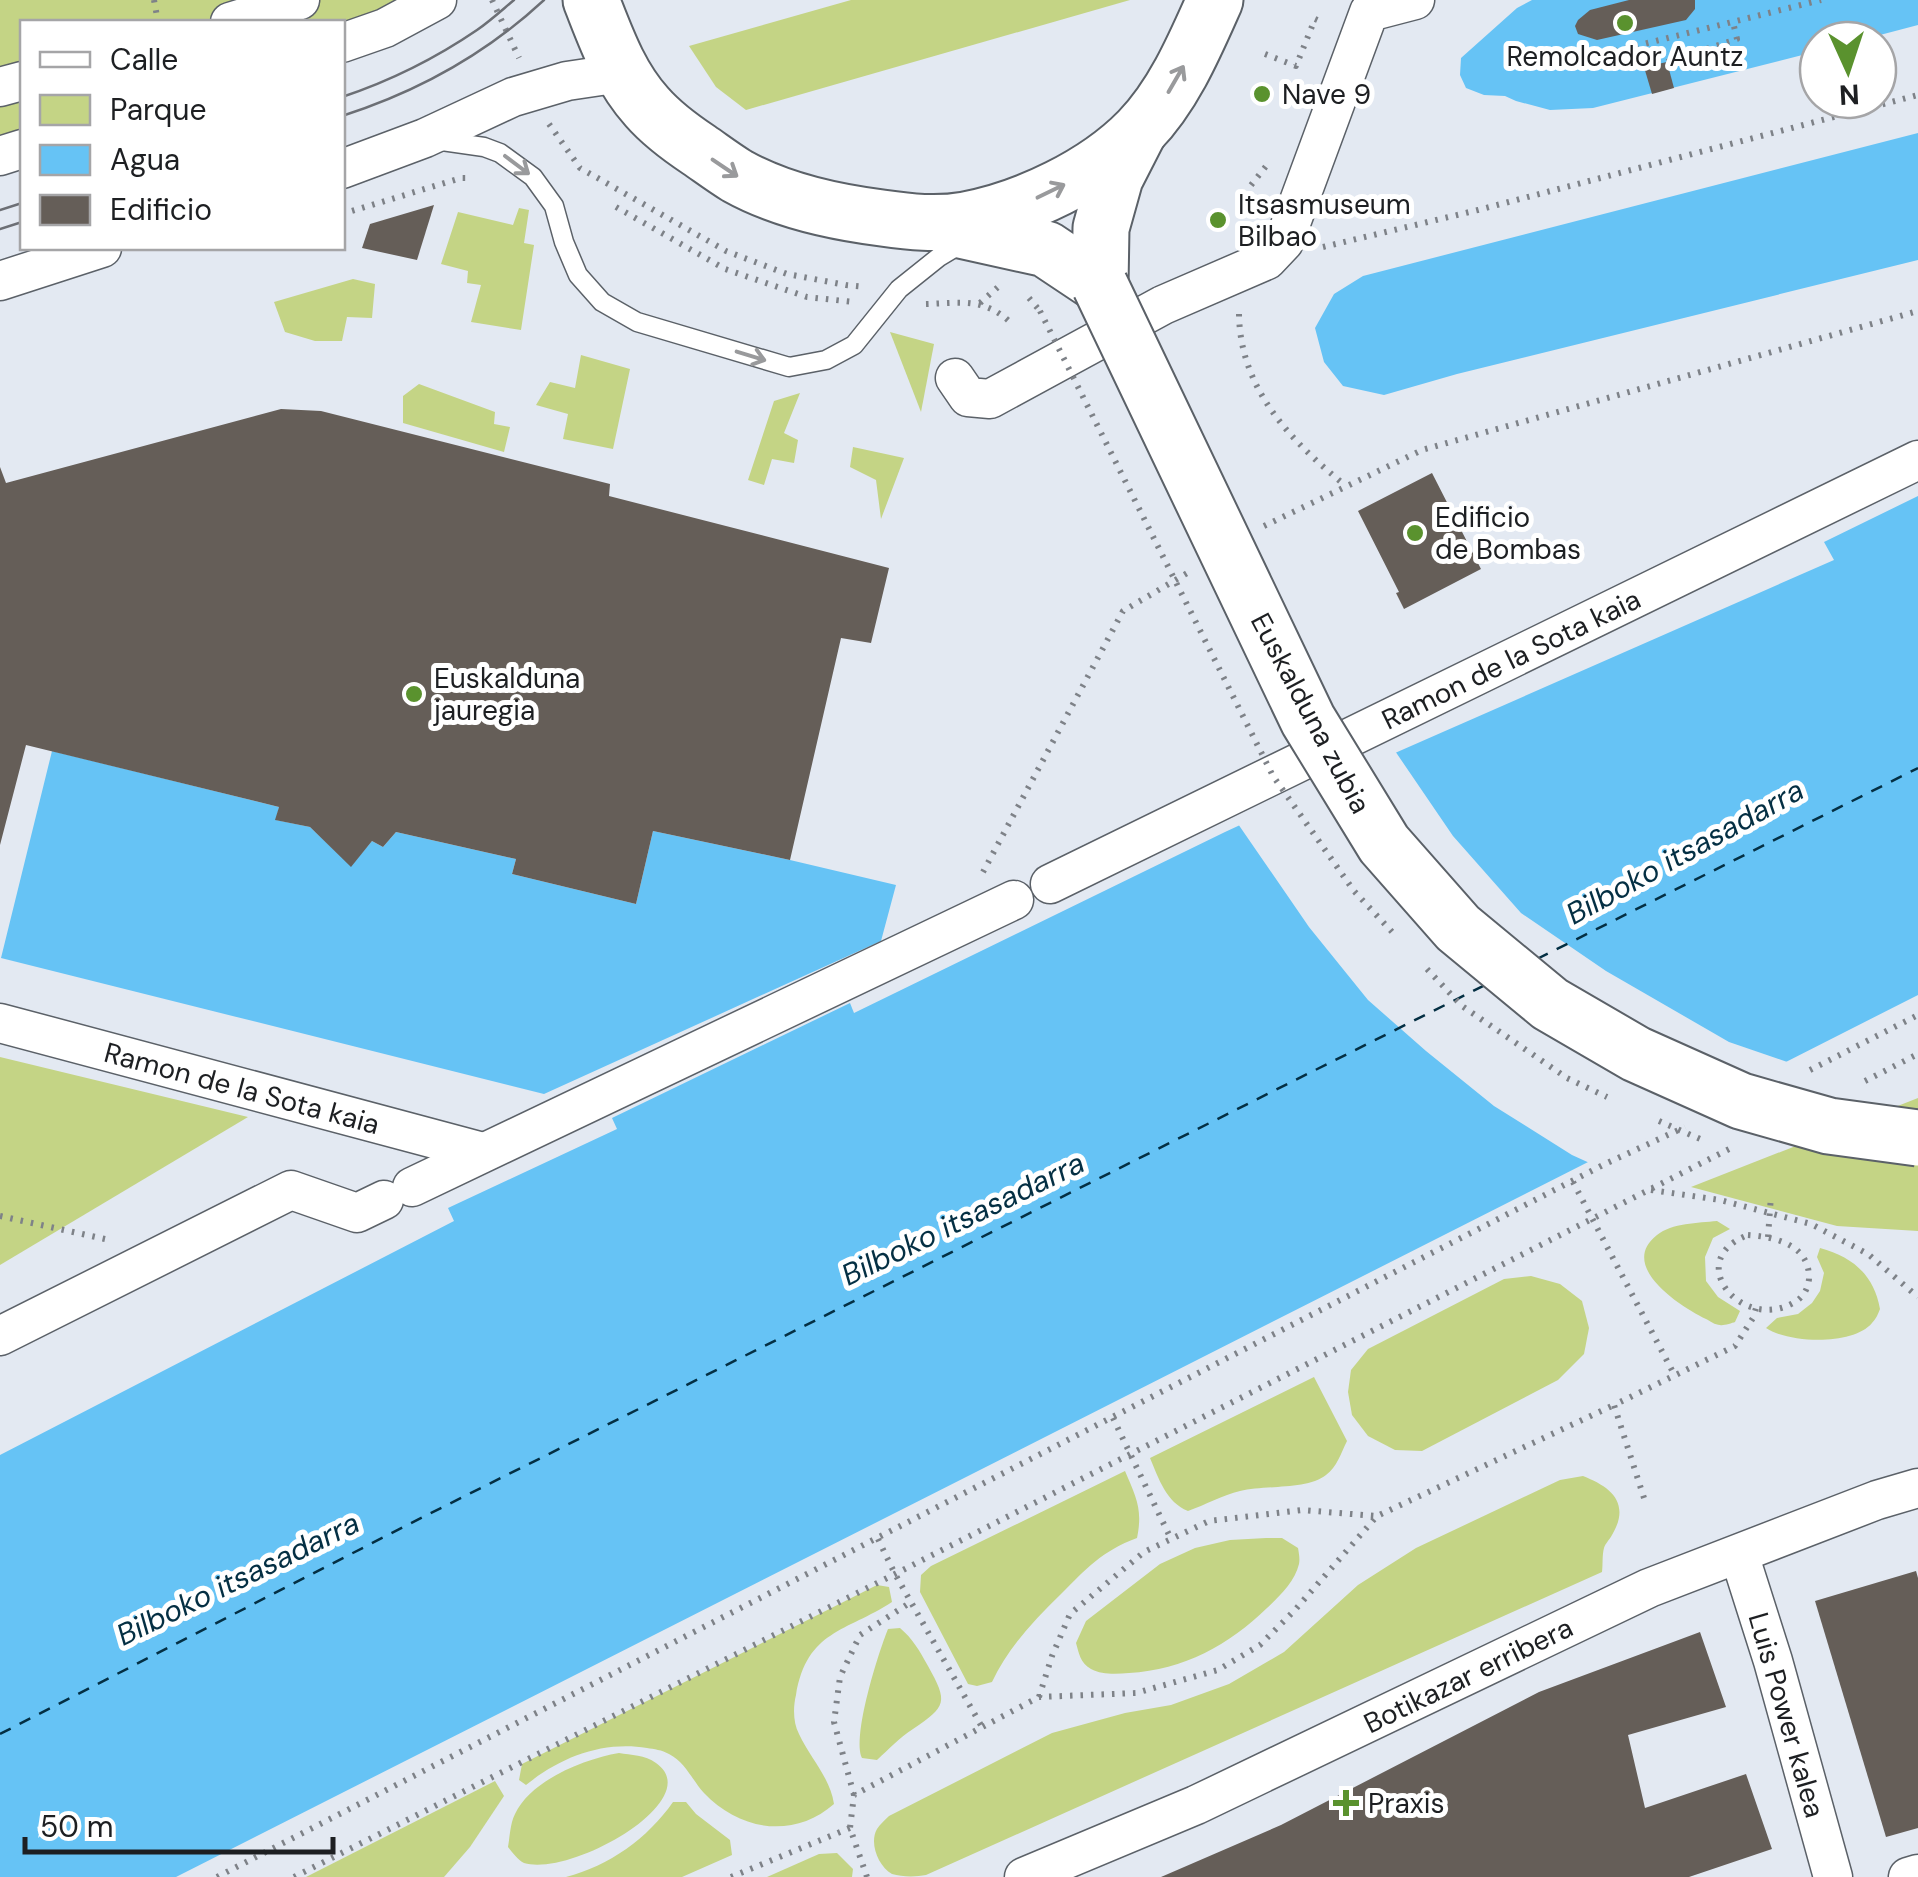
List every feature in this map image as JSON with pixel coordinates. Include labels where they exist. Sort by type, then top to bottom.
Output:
[{"type":"main road","points":[[590,0],[621,73],[648,108],[685,141],[739,177],[800,202],[847,214],[923,223],[966,220],[1029,202],[1102,161],[1139,131],[1222,7]]},
{"type":"main road","name":"Euskalduna zubia","points":[[1139,131],[1115,178],[1101,228],[1100,285],[1308,720],[1384,844],[1458,928],[1550,1004],[1636,1054],[1741,1101],[1830,1126],[1918,1138]]},
{"type":"main road","points":[[923,223],[997,258],[1046,249],[1100,285]]},
{"type":"street","points":[[236,20],[300,0]]},
{"type":"street","points":[[345,42],[385,28],[437,0]]},
{"type":"street","points":[[956,378],[968,396],[990,399],[1163,305],[1267,260],[1284,242],[1368,12],[1415,0]]},
{"type":"street","points":[[345,168],[424,138],[513,96],[567,81],[621,73]]},
{"type":"street","points":[[0,280],[96,250]]},
{"type":"street","name":"Ramon de la Sota kaia","points":[[1050,884],[1918,460]]},
{"type":"street","points":[[0,1336],[292,1190],[357,1213],[1014,900]]},
{"type":"street","name":"Ramon de la Sota kaia","points":[[0,1023],[483,1152]]},
{"type":"street","name":"Botikazar erribera","points":[[1024,1877],[1196,1805],[1650,1588],[1877,1500],[1918,1488]]},
{"type":"street","name":"Luis Power kalea","points":[[1740,1554],[1834,1877]]},
{"type":"street","points":[[1908,1877],[1918,1874]]},
{"type":"lane","points":[[424,138],[500,152],[534,178],[554,206],[578,275],[602,302],[637,322],[789,367],[826,360],[854,345],[899,289],[938,257],[965,242],[997,258]]},
{"type":"path","points":[[1594,56],[1821,0]]},
{"type":"path","points":[[1667,62],[1737,38],[1732,22]]},
{"type":"path","points":[[1265,54],[1296,66]]},
{"type":"path","points":[[1346,486],[1288,434],[1265,402],[1249,366],[1239,330],[1238,303],[1242,286],[1267,260],[1478,210],[1918,95]]},
{"type":"path","points":[[345,213],[460,178],[476,178]]},
{"type":"path","points":[[616,206],[725,268],[807,297],[887,305],[980,303],[1011,323]]},
{"type":"path","points":[[980,303],[997,258]]},
{"type":"path","points":[[1256,531],[1422,450],[1918,311]]},
{"type":"path","points":[[951,930],[1124,611],[1190,571]]},
{"type":"path","points":[[1810,1070],[1918,1015]]},
{"type":"path","points":[[217,1877],[1605,1164],[1690,1125]]},
{"type":"path","points":[[1573,1182],[1675,1376]]},
{"type":"path","points":[[294,1877],[1648,1190],[1720,1200],[1810,1224],[1868,1254],[1918,1297]]},
{"type":"path","points":[[1768,1237],[1771,1196]]},
{"type":"path","points":[[0,1216],[165,1252]]},
{"type":"path","points":[[1748,1235],[1768,1237],[1803,1254],[1809,1271],[1808,1286],[1798,1301],[1766,1311],[1746,1306],[1726,1292],[1718,1276],[1722,1257],[1732,1241],[1748,1235]]},
{"type":"path","points":[[854,1795],[1039,1697],[1136,1693],[1218,1670],[1260,1644],[1377,1516],[1735,1346],[1756,1308]]},
{"type":"path","points":[[1614,1405],[1644,1498]]},
{"type":"path","points":[[1113,1418],[1171,1538]]},
{"type":"path","points":[[1039,1697],[1070,1614],[1144,1552],[1208,1521],[1302,1510],[1377,1516]]},
{"type":"path","points":[[878,1539],[982,1727]]},
{"type":"path","points":[[867,1877],[850,1828],[854,1795],[834,1722],[840,1677],[860,1636],[911,1602]]},
{"type":"path","points":[[731,1877],[850,1828]]},
{"type":"green space","points":[[0,0],[399,0],[345,24],[345,20],[20,20],[20,132],[0,139]]},
{"type":"green space","points":[[851,0],[1130,0],[746,110],[716,87],[689,46]]},
{"type":"green space","points":[[519,208],[529,210],[524,243],[534,245],[521,330],[471,322],[481,285],[467,283],[468,271],[441,264],[458,212],[513,225]]},
{"type":"green space","points":[[353,279],[375,284],[372,318],[347,317],[342,341],[315,341],[285,332],[274,302]]},
{"type":"green space","points":[[890,332],[934,344],[921,412]]},
{"type":"green space","points":[[581,355],[630,369],[613,449],[563,439],[568,414],[536,405],[550,382],[575,388]]},
{"type":"green space","points":[[419,384],[495,412],[494,424],[510,427],[504,452],[403,423],[403,396]]},
{"type":"green space","points":[[800,393],[784,433],[798,440],[794,463],[772,459],[764,485],[748,480],[774,401]]},
{"type":"green space","points":[[853,447],[904,458],[881,519],[876,480],[850,467]]},
{"type":"green space","points":[[0,1057],[248,1117],[0,1265]]},
{"type":"green space","points":[[1918,1098],[1918,1231],[1837,1226],[1691,1187]]},
{"type":"green space","points":[[1717,1221],[1730,1229],[1713,1238],[1705,1257],[1706,1281],[1718,1297],[1740,1311],[1735,1322],[1721,1325],[1669,1295],[1648,1272],[1644,1260],[1647,1247],[1663,1231]]},
{"type":"green space","points":[[1820,1248],[1852,1262],[1867,1277],[1880,1309],[1875,1320],[1851,1336],[1836,1339],[1789,1337],[1766,1328],[1777,1318],[1798,1314],[1812,1303],[1824,1273],[1817,1257]]},
{"type":"green space","points":[[1531,1276],[1560,1284],[1582,1301],[1589,1328],[1584,1354],[1558,1380],[1422,1451],[1395,1450],[1368,1436],[1352,1415],[1348,1392],[1351,1370],[1368,1349],[1504,1279]]},
{"type":"green space","points":[[1314,1377],[1347,1441],[1326,1475],[1297,1485],[1240,1491],[1188,1511],[1169,1496],[1150,1458]]},
{"type":"green space","points":[[1125,1471],[1139,1511],[1137,1538],[1095,1562],[1051,1604],[1014,1646],[992,1682],[968,1684],[920,1592],[921,1575],[931,1566]]},
{"type":"green space","points":[[1583,1476],[1602,1485],[1619,1505],[1617,1524],[1604,1548],[1602,1572],[926,1875],[892,1874],[879,1860],[875,1835],[889,1816],[1052,1733],[1171,1705],[1229,1684],[1284,1652],[1358,1585],[1416,1548],[1560,1480]]},
{"type":"green space","points":[[1282,1538],[1298,1548],[1297,1570],[1272,1603],[1221,1644],[1187,1661],[1149,1671],[1105,1673],[1082,1661],[1076,1643],[1086,1621],[1160,1564],[1195,1548],[1230,1540]]},
{"type":"green space","points":[[877,1585],[889,1587],[892,1602],[831,1635],[809,1657],[801,1674],[794,1705],[796,1725],[834,1804],[818,1815],[785,1826],[750,1822],[718,1806],[675,1758],[630,1746],[583,1753],[553,1766],[526,1785],[519,1780],[522,1764]]},
{"type":"green space","points":[[900,1628],[928,1666],[941,1702],[932,1715],[877,1760],[862,1758],[860,1732],[873,1675],[888,1629]]},
{"type":"green space","points":[[619,1753],[652,1760],[667,1778],[664,1796],[650,1814],[628,1832],[572,1858],[546,1864],[524,1863],[517,1858],[508,1847],[512,1822],[533,1791],[575,1766]]},
{"type":"green space","points":[[495,1781],[504,1796],[470,1847],[444,1877],[306,1877]]},
{"type":"green space","points":[[673,1802],[686,1802],[730,1840],[732,1855],[682,1877],[566,1877],[597,1866],[626,1849]]},
{"type":"green space","points":[[837,1853],[853,1869],[852,1877],[767,1877],[819,1854]]},
{"type":"water","points":[[1532,0],[1918,0],[1918,25],[1898,30],[1898,20],[1798,20],[1798,56],[1593,108],[1550,110],[1466,88],[1460,75],[1461,58],[1517,8]]},
{"type":"water","points":[[1918,133],[1918,260],[1384,395],[1343,386],[1324,362],[1315,328],[1334,294],[1363,276]]},
{"type":"water","name":"Bilboko itsasadarra","points":[[1918,496],[1918,995],[176,1877],[0,1877],[0,1455],[454,1221],[448,1208],[617,1129],[612,1118],[850,1003],[854,1013],[1395,753],[1834,560],[1824,542]]},
{"type":"water","points":[[52,751],[279,807],[276,820],[310,827],[351,866],[372,841],[383,847],[396,832],[516,859],[512,874],[636,904],[653,831],[896,885],[881,941],[544,1094],[1,958]]},
{"type":"pier","points":[[1393,748],[1453,836],[1521,913],[1606,971],[1729,1042],[1793,1064],[1594,1165],[1494,1106],[1368,1000],[1309,927],[1236,821]]},
{"type":"building","name":"Remolcador Auntz","points":[[1629,0],[1695,0],[1695,9],[1686,20],[1597,40],[1578,34],[1578,20],[1590,10]]},
{"type":"building","points":[[1667,62],[1674,88],[1652,94],[1644,67]]},
{"type":"building","points":[[434,205],[417,260],[362,248],[370,224]]},
{"type":"building","name":"Euskalduna jauregia","points":[[281,409],[321,411],[610,484],[609,496],[889,568],[871,643],[841,638],[790,860],[653,831],[636,904],[512,874],[516,859],[396,832],[383,847],[372,841],[351,867],[310,827],[275,820],[279,807],[26,745],[0,845],[0,467],[6,483]]},
{"type":"building","name":"Edificio de Bombas","points":[[1432,473],[1481,569],[1404,609],[1358,511]]},
{"type":"building","points":[[1916,1571],[1918,1828],[1886,1837],[1815,1601]]},
{"type":"building","points":[[1700,1632],[1726,1707],[1628,1735],[1645,1808],[1746,1774],[1772,1849],[1689,1877],[1161,1877],[1281,1825],[1539,1692]]},
{"type":"ferry route","points":[[1537,959],[1918,768]]},
{"type":"ferry route","points":[[0,1734],[423,1517],[1485,985]]},
{"type":"tram line","points":[[345,96],[445,50],[482,27],[514,0]]},
{"type":"tram line","points":[[345,115],[449,69],[499,38],[544,0]]},
{"type":"tram line","points":[[0,210],[20,204]]},
{"type":"tram line","points":[[0,229],[20,223]]},
{"type":"place","name":"Remolcador Auntz","points":[[1625,23]]},
{"type":"place","name":"Nave 9","points":[[1262,94]]},
{"type":"place","name":"Itsasmuseum Bilbao","points":[[1218,220]]},
{"type":"place","name":"Edificio de Bombas","points":[[1415,533]]},
{"type":"place","name":"Euskalduna jauregia","points":[[414,694]]},
{"type":"place","name":"Praxis","points":[[1346,1803]]}]
